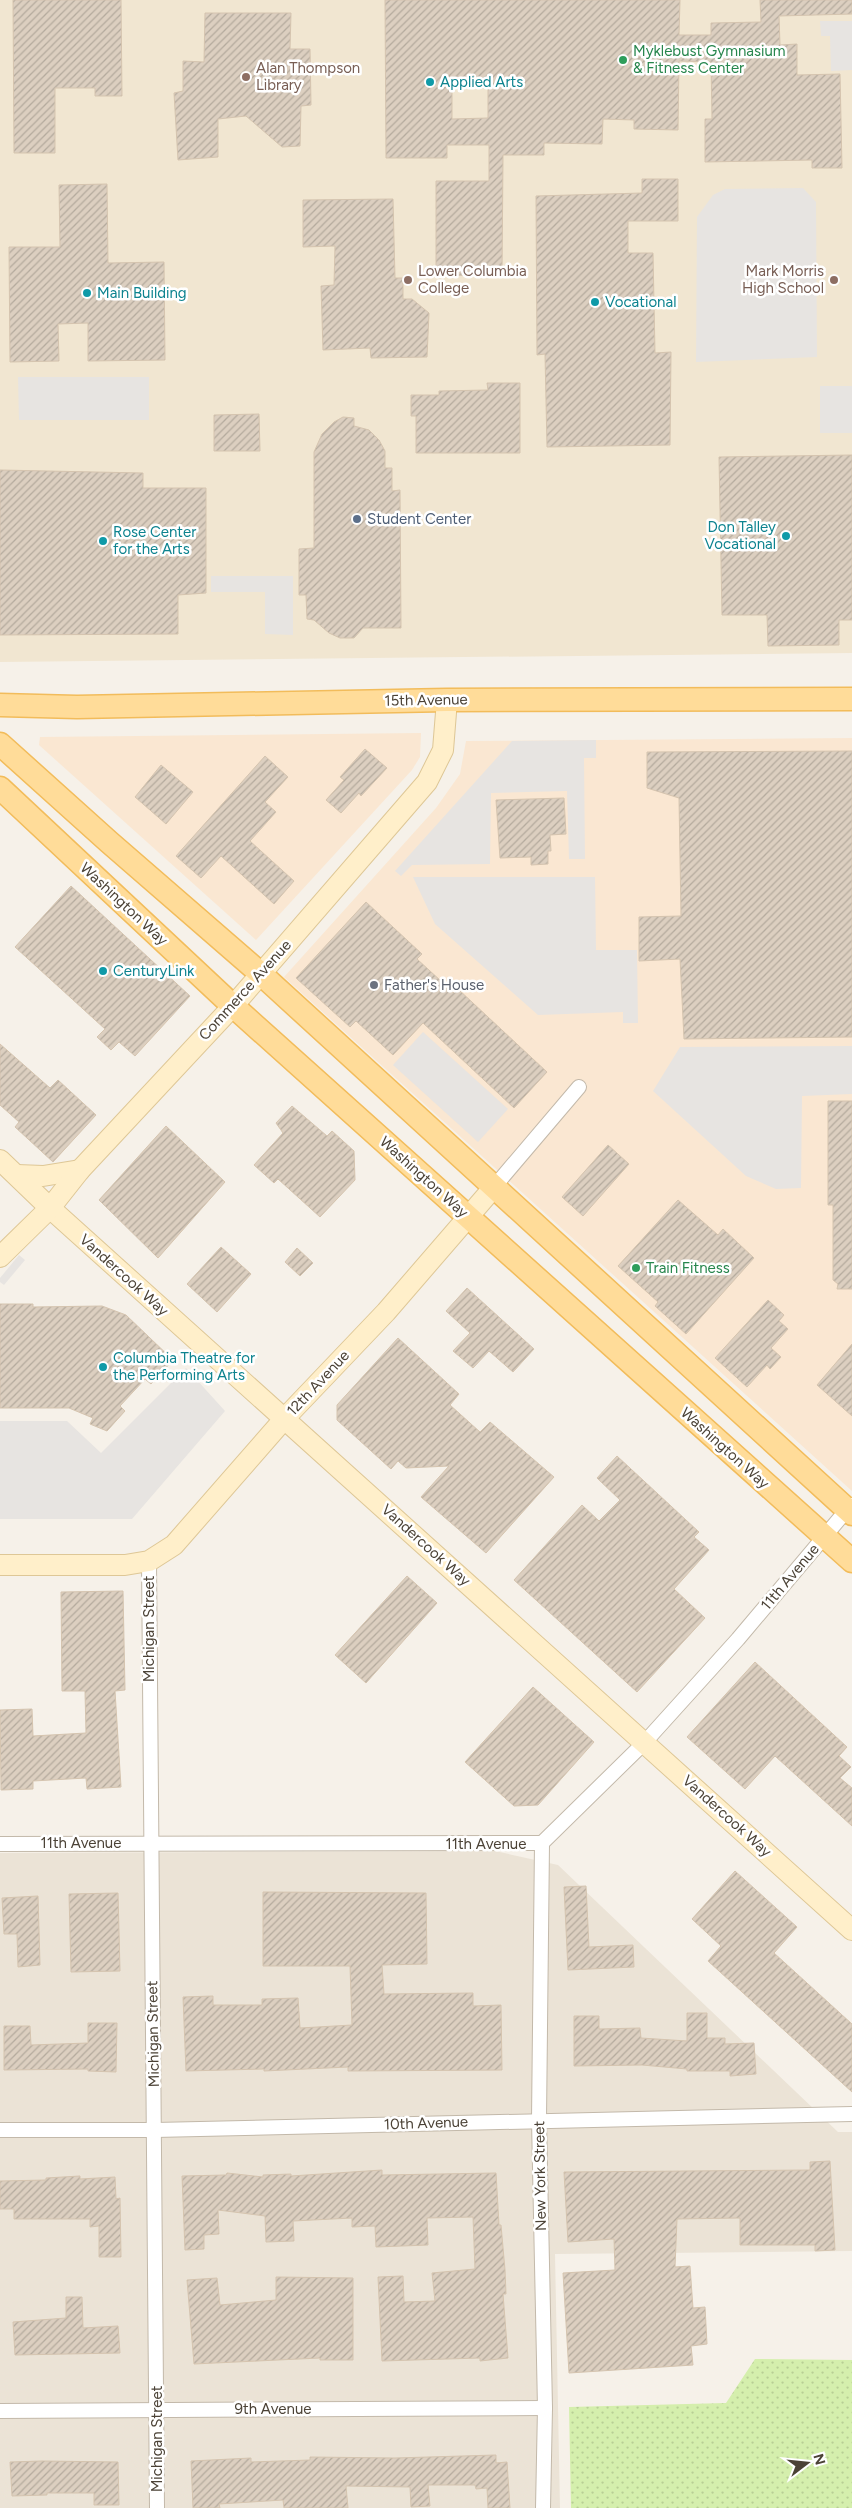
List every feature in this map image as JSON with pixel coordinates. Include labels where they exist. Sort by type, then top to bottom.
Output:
[{"type":"main road","name":"15th Avenue","points":[[0,705],[77,707],[447,700],[852,699]]},
{"type":"main road","points":[[0,744],[261,974],[850,1509]]},
{"type":"main road","name":"Washington Way","points":[[0,788],[233,1006],[852,1562]]},
{"type":"street","name":"Commerce Avenue","points":[[0,1257],[50,1208],[80,1170],[233,1006],[427,782],[443,750],[447,700]]},
{"type":"street","name":"12th Avenue","points":[[0,1565],[125,1565],[149,1561],[174,1545],[285,1418],[386,1312],[579,1087]]},
{"type":"street","name":"Vandercook Way","points":[[0,1160],[50,1208],[852,1930]]},
{"type":"street","points":[[17,1175],[43,1176],[80,1170]]},
{"type":"street","name":"11th Avenue","points":[[0,1844],[542,1843],[645,1742],[738,1639],[824,1536],[850,1509]]},
{"type":"street","name":"Michigan Street","points":[[149,1561],[157,2508]]},
{"type":"street","name":"New York Street","points":[[542,1843],[539,2120],[545,2408],[543,2508]]},
{"type":"street","name":"10th Avenue","points":[[0,2130],[155,2130],[852,2114]]},
{"type":"street","name":"9th Avenue","points":[[0,2411],[545,2408]]},
{"type":"shaded area","name":"Lower Columbia College","points":[[0,0],[852,0],[852,653],[0,662]]},
{"type":"shaded area","points":[[820,21],[852,21],[852,70],[831,71],[830,36],[821,36]]},
{"type":"shaded area","points":[[803,188],[816,202],[817,357],[696,362],[697,217],[713,195],[725,189]]},
{"type":"shaded area","points":[[18,377],[149,377],[149,420],[19,420]]},
{"type":"shaded area","points":[[820,386],[852,386],[852,433],[820,433]]},
{"type":"shaded area","points":[[211,576],[293,576],[293,635],[265,634],[265,592],[211,592]]},
{"type":"shaded area","points":[[421,733],[420,757],[412,770],[256,940],[39,745],[40,737]]},
{"type":"shaded area","points":[[852,738],[852,1491],[284,977],[436,808],[460,774],[466,741]]},
{"type":"shaded area","points":[[596,740],[596,758],[584,758],[585,859],[569,859],[567,791],[491,793],[490,864],[412,865],[401,876],[395,871],[512,741]]},
{"type":"shaded area","points":[[413,877],[595,877],[596,950],[637,950],[638,1023],[623,1023],[623,1012],[538,1015],[435,924]]},
{"type":"shaded area","points":[[423,1032],[508,1109],[478,1142],[393,1065]]},
{"type":"shaded area","points":[[852,1046],[852,1094],[802,1096],[801,1188],[776,1189],[746,1176],[653,1091],[680,1047]]},
{"type":"shaded area","points":[[19,1255],[25,1260],[4,1285],[0,1282],[0,1278]]},
{"type":"shaded area","points":[[186,1368],[225,1411],[132,1519],[0,1519],[0,1421],[67,1421],[101,1453]]},
{"type":"shaded area","points":[[495,1851],[558,1865],[838,2132],[852,2132],[852,2251],[555,2254],[560,2508],[0,2508],[0,1853]]},
{"type":"green space","points":[[755,2359],[852,2360],[852,2508],[571,2508],[569,2407],[726,2403]]},
{"type":"building","points":[[13,0],[121,0],[122,96],[95,96],[95,88],[55,88],[55,153],[14,153]]},
{"type":"building","points":[[385,0],[680,0],[679,35],[711,35],[711,23],[761,22],[760,0],[852,0],[852,14],[779,16],[780,45],[797,44],[797,75],[840,74],[842,168],[812,168],[812,160],[705,162],[705,119],[712,119],[711,62],[679,61],[678,130],[634,129],[634,120],[603,119],[602,144],[544,143],[544,155],[503,155],[502,276],[436,275],[436,181],[489,181],[489,145],[447,145],[447,158],[386,158]],"holes":[[[452,88],[488,88],[488,118],[452,119]]]},
{"type":"building","name":"Alan Thompson Library","points":[[205,13],[291,13],[290,49],[310,49],[311,105],[301,106],[300,146],[282,147],[246,116],[218,119],[218,157],[178,160],[174,93],[183,91],[183,61],[204,62]]},
{"type":"building","name":"Vocational","points":[[642,179],[678,179],[678,221],[628,221],[628,253],[653,253],[655,353],[671,352],[670,445],[547,447],[545,354],[537,355],[536,196],[642,193]]},
{"type":"building","name":"Main Building","points":[[107,184],[108,263],[164,262],[165,360],[88,361],[88,323],[58,324],[59,361],[10,362],[9,247],[60,247],[59,185]]},
{"type":"building","points":[[393,199],[395,278],[403,278],[403,299],[412,299],[429,313],[427,357],[371,358],[370,348],[323,350],[321,286],[334,285],[335,246],[303,247],[303,200]]},
{"type":"building","points":[[487,383],[520,383],[520,453],[416,453],[416,416],[411,416],[411,395],[439,395],[439,391],[488,390]]},
{"type":"building","points":[[259,414],[260,451],[214,451],[214,415]]},
{"type":"building","name":"Student Center","points":[[343,417],[354,418],[354,426],[369,430],[379,440],[385,451],[385,468],[392,468],[392,491],[400,490],[401,628],[363,628],[354,638],[340,638],[329,633],[314,620],[307,619],[306,595],[299,595],[299,549],[314,548],[314,452],[322,434],[334,422]]},
{"type":"building","name":"Don Talley Vocational","points":[[852,455],[852,620],[839,620],[839,645],[768,646],[767,615],[722,615],[719,457]]},
{"type":"building","name":"Rose Center for the Arts","points":[[0,470],[143,473],[143,488],[206,488],[206,593],[178,595],[178,634],[0,635]]},
{"type":"building","points":[[365,749],[387,768],[361,796],[359,793],[341,813],[326,800],[344,780],[340,777]]},
{"type":"building","points":[[852,751],[852,1037],[684,1039],[680,959],[639,961],[639,917],[681,916],[679,798],[647,788],[647,752]]},
{"type":"building","points":[[265,756],[288,777],[265,802],[276,812],[250,841],[294,881],[274,904],[221,856],[201,878],[176,856]]},
{"type":"building","points":[[161,765],[193,792],[166,824],[135,797]]},
{"type":"building","points":[[564,798],[566,834],[550,835],[551,851],[548,851],[548,864],[531,865],[531,857],[500,858],[496,800]]},
{"type":"building","name":"CenturyLink","points":[[71,886],[190,996],[135,1056],[119,1042],[111,1050],[97,1037],[105,1029],[15,947]]},
{"type":"building","name":"Father's House","points":[[366,902],[422,954],[417,959],[454,993],[458,989],[547,1072],[514,1108],[423,1023],[393,1055],[356,1021],[350,1027],[296,978]]},
{"type":"building","points":[[0,1044],[50,1088],[58,1080],[96,1115],[53,1162],[15,1127],[19,1122],[0,1105]]},
{"type":"building","points":[[828,1101],[852,1101],[852,1289],[837,1289],[838,1284],[833,1280],[833,1205],[828,1205]]},
{"type":"building","points":[[292,1106],[327,1136],[332,1131],[354,1151],[355,1180],[320,1217],[278,1179],[274,1183],[254,1165],[283,1133],[276,1123]]},
{"type":"building","points":[[166,1126],[225,1182],[158,1258],[99,1200]]},
{"type":"building","points":[[608,1145],[629,1164],[583,1216],[562,1197]]},
{"type":"building","points":[[678,1200],[718,1235],[723,1229],[754,1258],[686,1334],[655,1306],[658,1302],[618,1266]]},
{"type":"building","points":[[221,1247],[251,1274],[217,1312],[187,1284]]},
{"type":"building","points":[[297,1248],[313,1263],[300,1276],[285,1262]]},
{"type":"building","points":[[467,1288],[534,1349],[513,1372],[489,1351],[473,1368],[453,1351],[470,1333],[446,1311]]},
{"type":"building","points":[[768,1300],[784,1315],[779,1321],[788,1329],[771,1348],[781,1357],[770,1369],[767,1365],[747,1387],[715,1358]]},
{"type":"building","name":"Columbia Theatre for the Performing Arts","points":[[0,1304],[33,1304],[33,1307],[102,1306],[126,1315],[173,1360],[151,1384],[145,1379],[120,1406],[125,1411],[107,1431],[90,1424],[93,1418],[69,1408],[0,1408]]},
{"type":"building","points":[[398,1338],[459,1394],[450,1405],[480,1432],[490,1422],[554,1477],[486,1553],[421,1497],[449,1466],[406,1468],[398,1461],[391,1469],[337,1420],[337,1405]]},
{"type":"building","points":[[852,1344],[852,1416],[817,1385]]},
{"type":"building","points":[[617,1456],[699,1532],[694,1537],[709,1550],[674,1589],[705,1618],[637,1692],[514,1580],[582,1505],[599,1521],[620,1500],[597,1478]]},
{"type":"building","points":[[407,1576],[437,1603],[366,1683],[335,1655]]},
{"type":"building","points":[[123,1591],[125,1690],[115,1691],[121,1787],[87,1789],[86,1778],[33,1781],[33,1789],[1,1790],[0,1710],[32,1709],[33,1736],[86,1733],[85,1691],[62,1691],[61,1592]]},
{"type":"building","points":[[755,1662],[847,1747],[839,1756],[851,1767],[840,1778],[852,1788],[852,1826],[775,1756],[745,1789],[687,1737]]},
{"type":"building","points":[[533,1687],[594,1742],[538,1805],[514,1806],[465,1762]]},
{"type":"building","points":[[735,1871],[797,1927],[774,1953],[852,2024],[852,2092],[708,1961],[721,1946],[692,1919]]},
{"type":"building","points":[[586,1886],[589,1947],[633,1945],[634,1967],[568,1970],[564,1887]]},
{"type":"building","points":[[263,1892],[426,1893],[427,1964],[382,1965],[384,1994],[473,1993],[473,2006],[501,2005],[502,2070],[348,2071],[348,2067],[264,2071],[264,2069],[186,2071],[183,1997],[213,1996],[213,2005],[262,2005],[262,1999],[298,1998],[300,2028],[352,2025],[350,1966],[263,1966]]},
{"type":"building","points":[[118,1893],[120,1971],[71,1972],[69,1894]]},
{"type":"building","points":[[38,1896],[40,1965],[18,1967],[17,1934],[4,1934],[2,1898]]},
{"type":"building","points":[[687,2013],[707,2013],[707,2038],[725,2038],[725,2044],[754,2043],[756,2074],[730,2076],[730,2071],[687,2071],[687,2069],[642,2065],[574,2066],[574,2016],[599,2016],[599,2029],[640,2028],[641,2038],[687,2041]]},
{"type":"building","points":[[88,2023],[117,2023],[116,2072],[88,2071],[88,2069],[4,2070],[4,2026],[30,2026],[31,2045],[88,2043]]},
{"type":"building","points":[[830,2161],[835,2250],[815,2251],[815,2245],[740,2245],[740,2218],[677,2219],[675,2267],[690,2266],[693,2308],[705,2307],[707,2344],[691,2346],[693,2365],[569,2373],[563,2273],[615,2270],[614,2239],[568,2242],[564,2172],[810,2170],[810,2162]]},
{"type":"building","points":[[382,2170],[382,2175],[496,2173],[499,2225],[501,2225],[505,2270],[506,2294],[503,2294],[508,2358],[480,2361],[480,2358],[382,2361],[378,2277],[403,2276],[404,2302],[435,2301],[432,2273],[475,2269],[473,2217],[427,2218],[428,2245],[376,2247],[375,2226],[352,2227],[352,2218],[293,2221],[294,2241],[266,2242],[265,2216],[218,2210],[219,2234],[204,2235],[204,2249],[185,2250],[182,2176],[226,2175],[227,2173],[263,2177],[263,2175],[291,2174],[291,2176]]},
{"type":"building","points":[[80,2176],[80,2179],[115,2177],[116,2199],[120,2198],[121,2257],[99,2257],[99,2226],[90,2227],[90,2219],[14,2219],[14,2209],[0,2209],[0,2181],[46,2180],[46,2178]]},
{"type":"building","points":[[276,2277],[353,2278],[353,2360],[320,2360],[320,2358],[194,2364],[187,2280],[217,2278],[220,2305],[276,2300]]},
{"type":"building","points":[[66,2297],[82,2297],[83,2328],[118,2326],[120,2353],[15,2355],[13,2322],[66,2318]]},
{"type":"building","points":[[496,2455],[496,2463],[507,2462],[510,2508],[488,2508],[487,2488],[476,2489],[475,2485],[428,2485],[430,2506],[411,2507],[410,2487],[346,2486],[348,2508],[284,2508],[283,2500],[219,2504],[220,2508],[193,2508],[191,2461],[251,2458],[251,2462],[310,2460],[310,2457],[395,2458]]},
{"type":"building","points":[[10,2462],[118,2462],[119,2505],[94,2505],[94,2493],[47,2493],[47,2495],[12,2496]]},
{"type":"place","name":"Myklebust Gymnasium & Fitness Center","points":[[623,60]]},
{"type":"place","name":"Alan Thompson Library","points":[[246,77]]},
{"type":"place","name":"Applied Arts","points":[[430,82]]},
{"type":"place","name":"Lower Columbia College","points":[[408,280]]},
{"type":"place","name":"Mark Morris High School","points":[[834,280]]},
{"type":"place","name":"Main Building","points":[[87,293]]},
{"type":"place","name":"Vocational","points":[[595,302]]},
{"type":"place","name":"Student Center","points":[[357,519]]},
{"type":"place","name":"Don Talley Vocational","points":[[786,536]]},
{"type":"place","name":"Rose Center for the Arts","points":[[103,541]]},
{"type":"place","name":"CenturyLink","points":[[103,971]]},
{"type":"place","name":"Father's House","points":[[374,985]]},
{"type":"place","name":"Train Fitness","points":[[636,1268]]},
{"type":"place","name":"Columbia Theatre for the Performing Arts","points":[[103,1367]]}]
